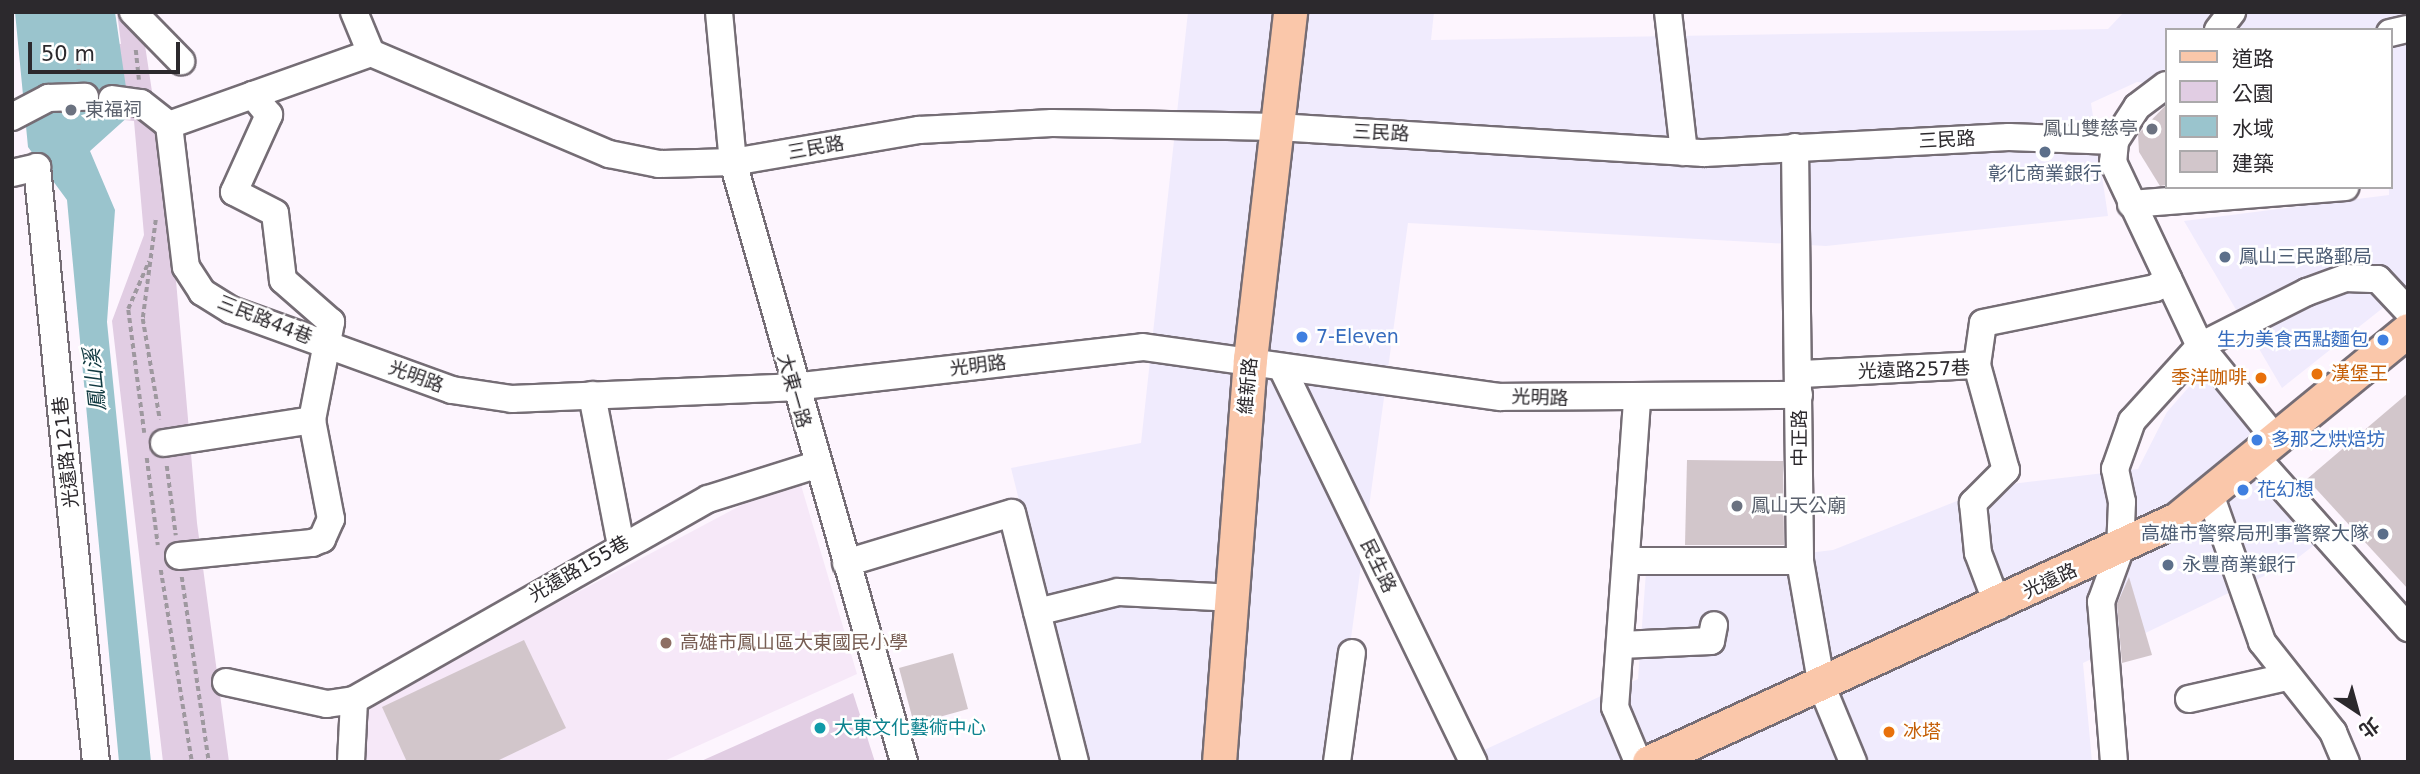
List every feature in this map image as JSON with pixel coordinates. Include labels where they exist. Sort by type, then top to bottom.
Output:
[{"type":"main road","name":"維新路","points":[[1219,762],[1250,359],[1290,12]]},
{"type":"main road","name":"光遠路","points":[[1649,762],[1822,687],[2120,550],[2210,494],[2408,330]]},
{"type":"street","points":[[129,101],[169,125],[371,53],[355,12]]},
{"type":"street","name":"大東一路","points":[[719,12],[733,162],[793,387],[904,762]]},
{"type":"street","points":[[1668,12],[1684,152]]},
{"type":"street","points":[[2220,28],[2232,12]]},
{"type":"street","points":[[133,15],[181,61]]},
{"type":"street","name":"三民路","points":[[371,53],[609,154],[659,164],[733,162],[919,130],[1052,123],[1277,127],[1684,152],[2009,137],[2115,141]]},
{"type":"street","points":[[2162,93],[2137,107],[2115,141],[2113,162],[2131,204],[2200,346],[2264,447],[2408,628]]},
{"type":"street","name":"三民路44巷","points":[[169,125],[186,267],[202,292],[231,310],[324,344],[331,323],[284,280],[275,212],[234,192],[269,115],[253,94]]},
{"type":"street","points":[[12,117],[48,98],[85,97]]},
{"type":"street","name":"中正路","points":[[1795,147],[1800,385],[1800,561],[1822,687],[1853,762]]},
{"type":"street","name":"光遠路121巷","points":[[12,173],[37,167],[96,762]]},
{"type":"street","points":[[2131,204],[2321,189]]},
{"type":"street","points":[[2114,762],[2101,602],[2120,550],[2122,502],[2115,469],[2132,421],[2200,346],[2345,278],[2378,279],[2408,311]]},
{"type":"street","points":[[1977,365],[1983,323],[2155,288],[2168,279]]},
{"type":"street","points":[[179,556],[322,539],[331,519],[312,420],[324,344]]},
{"type":"street","name":"光明路","points":[[324,344],[452,390],[512,399],[793,387],[1143,347],[1250,359],[1283,370],[1501,397],[1637,401],[1800,385]]},
{"type":"street","name":"光遠路257巷","points":[[1800,385],[1977,365],[2006,470],[1973,503],[1978,553],[1998,606]]},
{"type":"street","name":"民生路","points":[[1283,370],[1473,762]]},
{"type":"street","points":[[592,395],[621,545]]},
{"type":"street","points":[[1637,401],[1615,707],[1638,762]]},
{"type":"street","points":[[164,443],[312,420]]},
{"type":"street","name":"光遠路155巷","points":[[226,682],[327,704],[354,700],[621,545],[737,486],[816,465]]},
{"type":"street","points":[[2210,494],[2262,642],[2333,732],[2346,762]]},
{"type":"street","points":[[846,563],[1012,513],[1074,762]]},
{"type":"street","points":[[1626,561],[1800,561]]},
{"type":"street","points":[[1037,612],[1118,593],[1231,598]]},
{"type":"street","points":[[1620,645],[1711,641],[1714,625]]},
{"type":"street","points":[[1338,762],[1352,653]]},
{"type":"street","points":[[2189,699],[2287,677]]},
{"type":"street","points":[[351,762],[354,700]]},
{"type":"path","points":[[129,101],[133,15]]},
{"type":"path","points":[[151,256],[128,309],[192,762]]},
{"type":"shaded area","points":[[1188,12],[1434,12],[1431,40],[2108,29],[2124,12],[2408,12],[2408,288],[2282,388],[2184,221],[2389,195],[2389,189],[2392,189],[2392,28],[2164,28],[2164,85],[2137,82],[2091,103],[2108,216],[1826,246],[1408,223],[1334,762],[1084,762],[1011,468],[1141,443]]},
{"type":"shaded area","points":[[2216,356],[2317,543],[2291,563],[2083,663],[2092,762],[1458,762],[1638,679],[1646,572],[1833,550],[1995,486],[2138,469],[2167,412]]},
{"type":"shaded area","name":"高雄市鳳山區大東國民小學","points":[[798,475],[857,674],[662,762],[339,762],[343,717]]},
{"type":"green space","points":[[117,12],[140,12],[170,211],[197,523],[229,762],[163,762],[112,321],[144,235],[134,121],[113,119],[74,38],[121,44]]},
{"type":"green space","name":"大東文化藝術中心","points":[[853,693],[875,762],[699,762]]},
{"type":"water","name":"鳳山溪","points":[[15,12],[115,12],[130,115],[90,151],[115,210],[107,322],[151,762],[119,762],[67,200],[28,147]]},
{"type":"building","points":[[2164,107],[2164,185],[2160,186],[2139,152],[2138,134]]},
{"type":"building","name":"高雄市警察局刑事警察大隊","points":[[2408,393],[2408,589],[2307,479]]},
{"type":"building","name":"鳳山天公廟","points":[[1687,460],[1783,461],[1784,545],[1685,545]]},
{"type":"building","points":[[2129,577],[2152,655],[2122,663],[2117,604]]},
{"type":"building","points":[[524,640],[566,728],[495,762],[407,762],[382,707]]},
{"type":"building","points":[[953,653],[968,709],[914,724],[899,668]]},
{"type":"place","name":"東福祠","points":[[71,110]]},
{"type":"place","name":"鳳山雙慈亭","points":[[2152,129]]},
{"type":"place","name":"彰化商業銀行","points":[[2045,152]]},
{"type":"place","name":"鳳山三民路郵局","points":[[2225,257]]},
{"type":"place","name":"7-Eleven","points":[[1302,337]]},
{"type":"place","name":"生力美食西點麵包","points":[[2383,340]]},
{"type":"place","name":"漢堡王","points":[[2317,374]]},
{"type":"place","name":"季洋咖啡","points":[[2261,378]]},
{"type":"place","name":"多那之烘焙坊","points":[[2257,440]]},
{"type":"place","name":"花幻想","points":[[2243,490]]},
{"type":"place","name":"鳳山天公廟","points":[[1737,506]]},
{"type":"place","name":"高雄市警察局刑事警察大隊","points":[[2383,534]]},
{"type":"place","name":"永豐商業銀行","points":[[2168,565]]},
{"type":"place","name":"高雄市鳳山區大東國民小學","points":[[666,643]]},
{"type":"place","name":"大東文化藝術中心","points":[[820,728]]},
{"type":"place","name":"冰塔","points":[[1889,732]]}]
